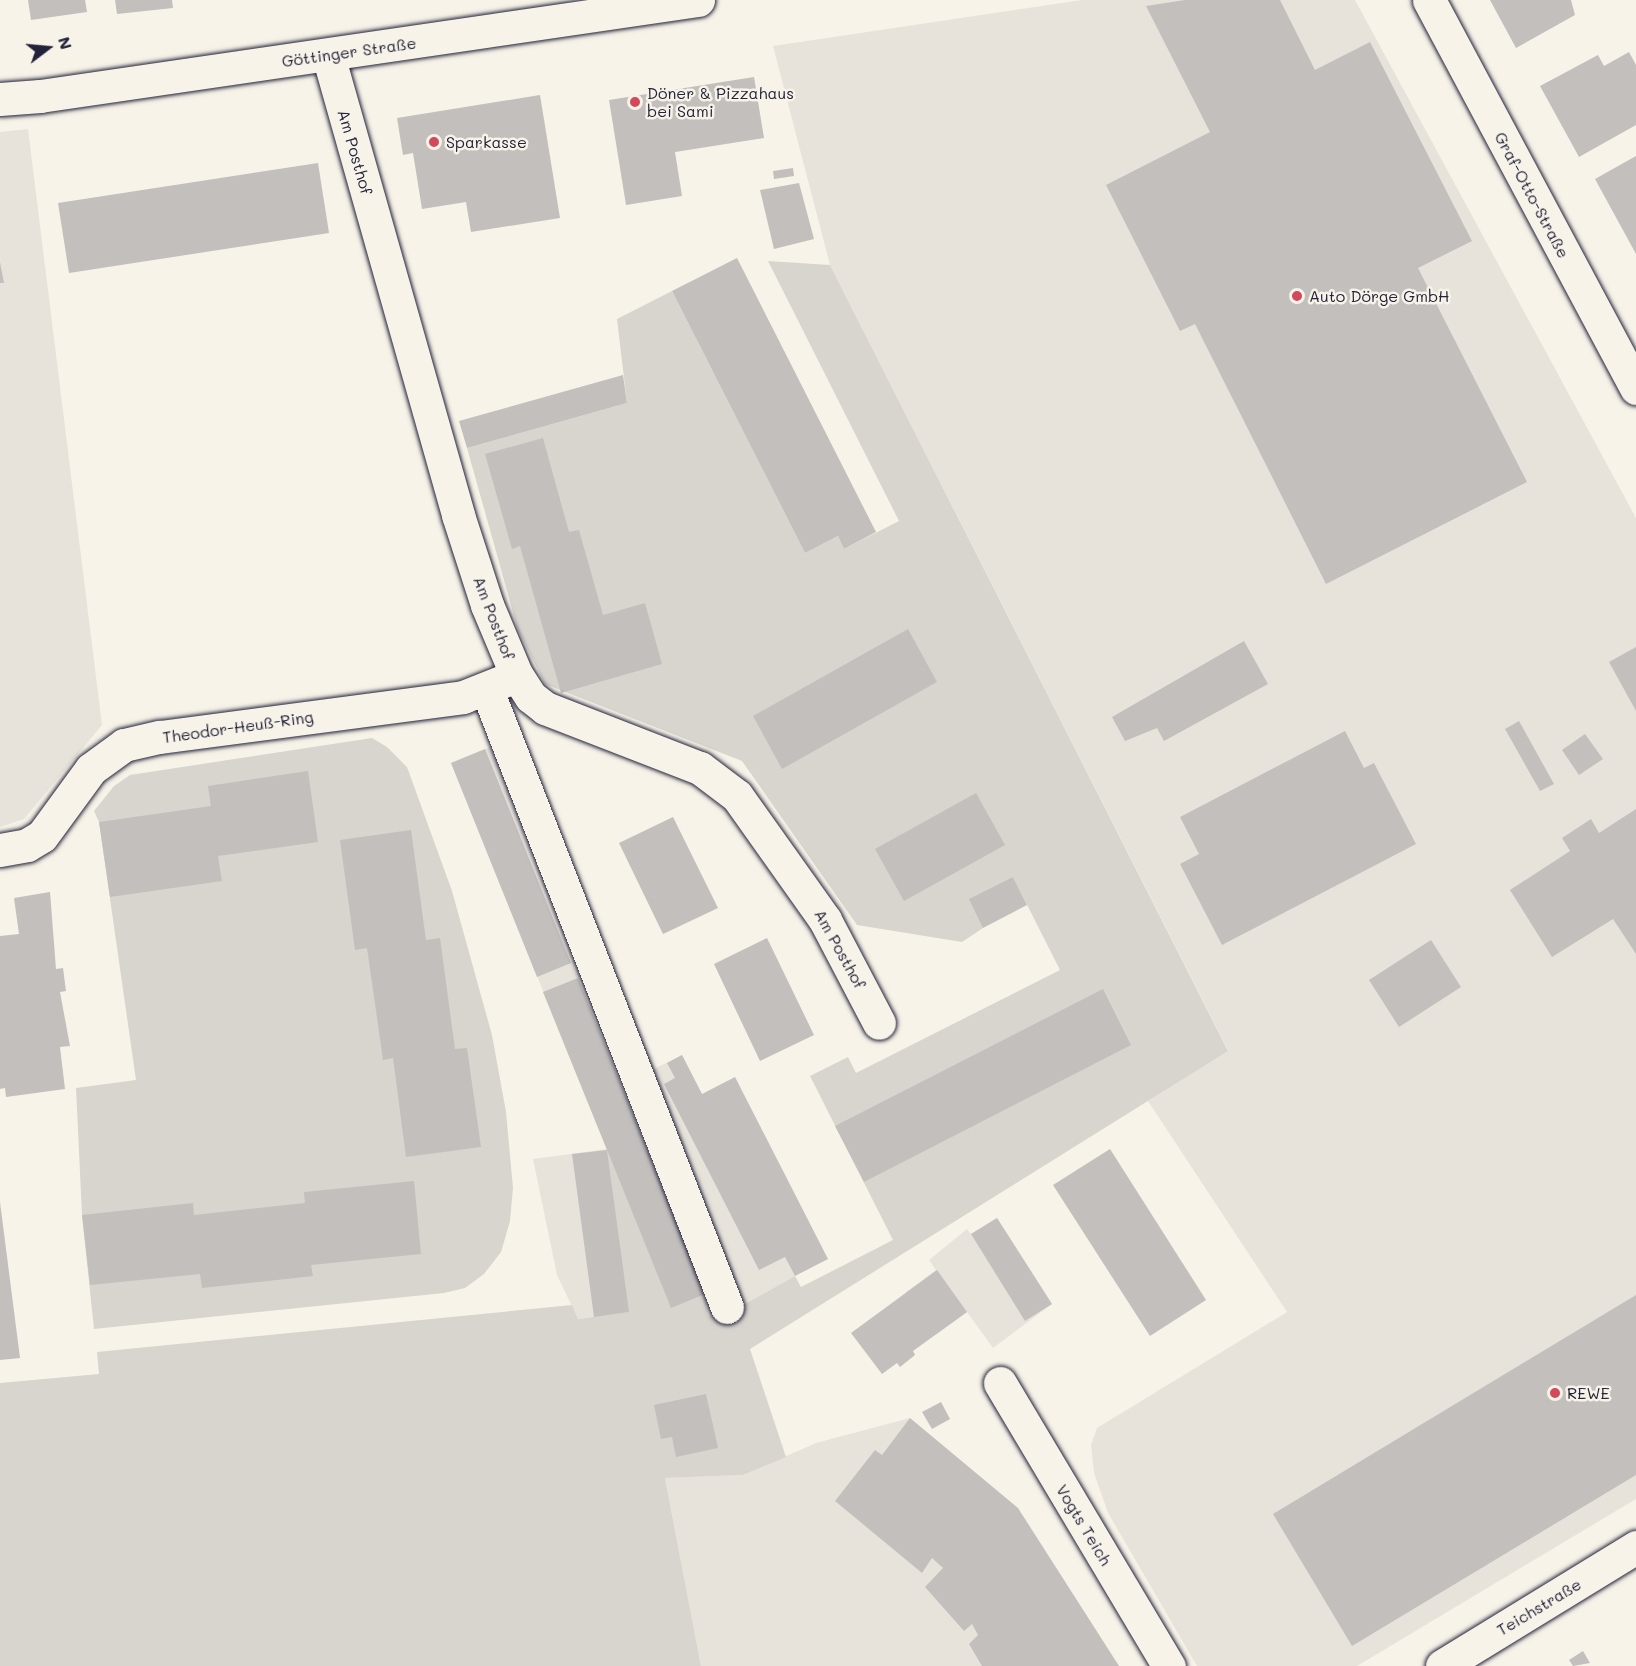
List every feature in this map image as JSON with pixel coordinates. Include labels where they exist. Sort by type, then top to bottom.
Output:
[{"type":"street","name":"Göttinger Straße","points":[[0,99],[328,55],[698,0]]},
{"type":"street","name":"Graf-Otto-Straße","points":[[1430,0],[1636,388]]},
{"type":"street","name":"Am Posthof","points":[[328,55],[458,515],[487,605],[516,675],[531,697],[545,708],[700,768],[737,796],[825,920],[879,1023]]},
{"type":"street","name":"Theodor-Heuß-Ring","points":[[0,850],[27,845],[42,836],[91,769],[124,745],[160,737],[463,697],[487,690],[516,675]]},
{"type":"street","points":[[487,690],[727,1307]]},
{"type":"street","name":"Vogts Teich","points":[[1000,1383],[1168,1666]]},
{"type":"street","name":"Teichstraße","points":[[1442,1666],[1636,1547]]},
{"type":"shaded area","points":[[1082,0],[1355,0],[1636,518],[1636,1499],[1357,1666],[1197,1666],[1108,1513],[1094,1473],[1091,1445],[1097,1428],[1287,1312],[1148,1101],[1228,1050],[830,265],[773,46]]},
{"type":"shaded area","points":[[28,129],[102,725],[24,819],[0,827],[0,132]]},
{"type":"shaded area","points":[[768,261],[830,265],[1228,1051],[750,1349],[786,1457],[743,1475],[665,1478],[701,1666],[0,1666],[0,1383],[99,1374],[97,1352],[572,1305],[578,1319],[628,1312],[607,1150],[671,1307],[705,1294],[708,1316],[736,1309],[795,1276],[801,1287],[893,1240],[810,1076],[848,1057],[856,1073],[1060,970],[1013,877],[983,928],[962,942],[857,925],[742,761],[545,684],[518,630],[467,448],[627,403],[617,319],[672,291],[805,553],[838,536],[844,549],[899,521]]},
{"type":"shaded area","points":[[520,735],[654,1069],[682,1055],[795,1276],[736,1309],[708,1316],[705,1294],[671,1308],[608,1153],[629,1312],[578,1319],[557,1275],[533,1159],[607,1149],[451,763]]},
{"type":"shaded area","points":[[372,738],[387,747],[407,767],[452,891],[492,1035],[506,1112],[513,1188],[510,1221],[501,1252],[484,1274],[465,1288],[444,1293],[94,1329],[82,1215],[76,1088],[136,1080],[99,822],[94,811],[114,786],[130,775]]},
{"type":"shaded area","points":[[997,1218],[1052,1304],[993,1348],[967,1312],[937,1334],[906,1292],[936,1270],[929,1260],[967,1229],[971,1234]]},
{"type":"shaded area","points":[[910,1418],[1119,1666],[701,1666],[665,1478],[743,1475],[816,1443]]},
{"type":"building","points":[[28,0],[85,0],[87,12],[31,20]]},
{"type":"building","points":[[115,0],[172,0],[173,8],[117,14]]},
{"type":"building","name":"Auto Dörge GmbH","points":[[1185,0],[1280,0],[1315,70],[1370,42],[1472,241],[1418,268],[1527,482],[1326,584],[1195,324],[1180,331],[1106,185],[1210,132],[1146,6]]},
{"type":"building","points":[[1490,0],[1571,0],[1575,15],[1516,48]]},
{"type":"building","points":[[1629,52],[1636,65],[1636,125],[1579,157],[1540,86],[1598,55],[1604,66]]},
{"type":"building","points":[[754,77],[764,138],[675,152],[682,196],[626,205],[609,100]]},
{"type":"building","points":[[540,95],[560,218],[471,232],[466,202],[422,209],[413,153],[403,155],[397,118]]},
{"type":"building","points":[[1636,156],[1636,254],[1595,179]]},
{"type":"building","points":[[318,163],[329,233],[69,273],[58,203]]},
{"type":"building","points":[[793,168],[794,176],[774,179],[773,171]]},
{"type":"building","points":[[799,183],[814,239],[774,249],[760,190]]},
{"type":"building","points":[[737,258],[876,532],[844,549],[838,536],[805,553],[672,291]]},
{"type":"building","points":[[0,262],[4,283],[0,283]]},
{"type":"building","points":[[623,375],[627,403],[467,448],[459,421]]},
{"type":"building","points":[[543,438],[569,532],[579,530],[603,615],[645,603],[662,664],[561,693],[520,546],[512,549],[485,454]]},
{"type":"building","points":[[908,629],[937,682],[782,769],[753,716]]},
{"type":"building","points":[[1244,641],[1268,684],[1164,741],[1157,728],[1125,741],[1112,717]]},
{"type":"building","points":[[1636,647],[1636,711],[1609,662]]},
{"type":"building","points":[[1519,721],[1554,784],[1540,791],[1505,729]]},
{"type":"building","points":[[1345,731],[1364,768],[1374,763],[1416,844],[1222,945],[1180,864],[1199,854],[1180,817]]},
{"type":"building","points":[[1585,734],[1603,759],[1579,775],[1562,750]]},
{"type":"building","points":[[485,749],[571,963],[537,977],[451,763]]},
{"type":"building","points":[[308,771],[318,842],[218,856],[222,881],[110,897],[99,822],[211,806],[208,786]]},
{"type":"building","points":[[976,793],[1005,845],[904,901],[875,849]]},
{"type":"building","points":[[1636,809],[1636,954],[1613,919],[1552,957],[1510,890],[1570,851],[1562,838],[1591,819],[1599,833]]},
{"type":"building","points":[[673,817],[718,908],[663,934],[619,843]]},
{"type":"building","points":[[411,830],[426,940],[440,938],[455,1049],[467,1048],[481,1147],[406,1157],[393,1058],[383,1060],[367,948],[355,950],[340,840]]},
{"type":"building","points":[[1013,877],[1027,905],[983,928],[969,899]]},
{"type":"building","points":[[50,892],[56,969],[63,968],[66,991],[60,992],[70,1046],[60,1047],[65,1089],[6,1097],[5,1088],[0,1089],[0,936],[19,934],[14,898]]},
{"type":"building","points":[[767,938],[814,1035],[760,1061],[714,964]]},
{"type":"building","points":[[1431,940],[1461,987],[1399,1027],[1369,980]]},
{"type":"building","points":[[578,978],[705,1294],[671,1308],[543,992]]},
{"type":"building","points":[[1103,989],[1131,1045],[864,1182],[835,1126]]},
{"type":"building","points":[[682,1055],[702,1094],[735,1077],[828,1259],[795,1276],[785,1257],[759,1270],[664,1084],[675,1078],[667,1063]]},
{"type":"building","points":[[1110,1149],[1206,1300],[1150,1336],[1053,1185]]},
{"type":"building","points":[[607,1150],[629,1312],[594,1317],[572,1154]]},
{"type":"building","points":[[414,1181],[421,1254],[311,1265],[313,1276],[202,1288],[200,1274],[90,1285],[82,1215],[193,1203],[194,1215],[305,1203],[304,1192]]},
{"type":"building","points":[[0,1202],[20,1358],[0,1360]]},
{"type":"building","points":[[997,1218],[1052,1304],[1025,1321],[971,1234]]},
{"type":"building","points":[[937,1270],[967,1312],[913,1351],[915,1355],[900,1367],[897,1363],[882,1374],[851,1333]]},
{"type":"building","name":"REWE","points":[[1636,1295],[1636,1475],[1352,1646],[1273,1514]]},
{"type":"building","points":[[706,1394],[718,1448],[676,1457],[672,1437],[661,1439],[654,1405]]},
{"type":"building","points":[[941,1402],[950,1419],[932,1429],[922,1412]]},
{"type":"building","points":[[910,1418],[1018,1508],[1119,1666],[982,1666],[969,1644],[978,1635],[972,1624],[964,1631],[925,1587],[943,1568],[932,1558],[922,1573],[835,1501],[875,1450],[882,1455]]},
{"type":"building","points":[[1583,1651],[1590,1663],[1573,1666],[1569,1660]]},
{"type":"place","name":"Döner & Pizzahaus bei Sami","points":[[635,102]]},
{"type":"place","name":"Sparkasse","points":[[434,142]]},
{"type":"place","name":"Auto Dörge GmbH","points":[[1297,296]]},
{"type":"place","name":"REWE","points":[[1555,1393]]}]
